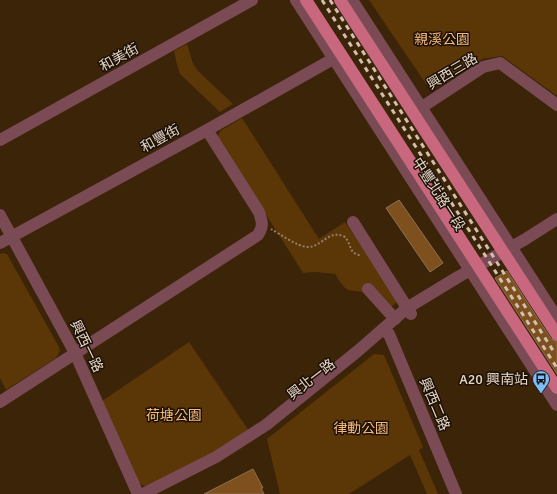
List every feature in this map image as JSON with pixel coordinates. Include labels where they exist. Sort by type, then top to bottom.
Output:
[{"type":"main road","name":"中豐北路一段","points":[[306,0],[476,271],[557,388]]},
{"type":"main road","name":"中豐北路一段","points":[[340,0],[510,253],[557,335]]},
{"type":"street","name":"和美街","points":[[0,140],[252,0]]},
{"type":"street","name":"中豐北路一段","points":[[296,0],[333,59],[476,271],[557,405]]},
{"type":"street","name":"中豐北路一段","points":[[352,0],[422,106],[510,253],[557,318]]},
{"type":"street","name":"和豐街","points":[[4,237],[207,130],[333,59]]},
{"type":"street","name":"興西三路","points":[[422,106],[483,67],[500,63],[557,105]]},
{"type":"street","points":[[0,402],[258,235],[262,229],[259,212],[207,130]]},
{"type":"street","name":"興西一路","points":[[0,215],[4,237],[72,354],[138,494]]},
{"type":"street","points":[[510,253],[557,218]]},
{"type":"street","points":[[143,494],[216,457],[266,426],[359,350],[384,335],[395,319],[409,311],[353,222]]},
{"type":"street","points":[[510,253],[557,228]]},
{"type":"street","name":"興北一路","points":[[159,494],[221,463],[264,436],[366,355],[409,311],[476,271],[510,253]]},
{"type":"street","points":[[368,289],[395,319]]},
{"type":"street","points":[[384,335],[447,494]]},
{"type":"street","name":"興西二路","points":[[384,335],[456,494]]},
{"type":"street","points":[[72,354],[130,494]]},
{"type":"path","points":[[262,226],[307,247],[315,245],[333,235],[344,236],[353,252],[367,258]]},
{"type":"green space","name":"親溪公園","points":[[369,0],[557,0],[557,96],[502,56],[482,59],[441,86],[426,84]]},
{"type":"green space","points":[[187,44],[193,64],[198,71],[233,104],[220,112],[180,74],[174,51]]},
{"type":"green space","points":[[242,118],[319,239],[345,222],[398,301],[391,307],[369,294],[346,289],[335,274],[316,272],[303,273],[220,142],[218,136],[220,131]]},
{"type":"green space","points":[[0,254],[7,254],[60,351],[56,358],[6,390],[0,378]]},
{"type":"green space","name":"荷塘公園","points":[[189,342],[249,431],[215,452],[147,487],[138,482],[102,401]]},
{"type":"green space","name":"律動公園","points":[[374,354],[384,355],[423,447],[419,450],[438,494],[427,494],[410,455],[349,494],[280,494],[267,439]]},
{"type":"building","points":[[399,200],[443,263],[430,272],[386,208]]},
{"type":"building","points":[[507,271],[551,339],[557,342],[557,374],[495,278]]},
{"type":"building","points":[[253,469],[263,488],[261,488],[264,494],[204,494]]},
{"type":"railway","points":[[322,0],[557,368]]},
{"type":"railway","points":[[330,0],[554,352]]},
{"type":"place","name":"A20 興南站","points":[[541,394]]}]
